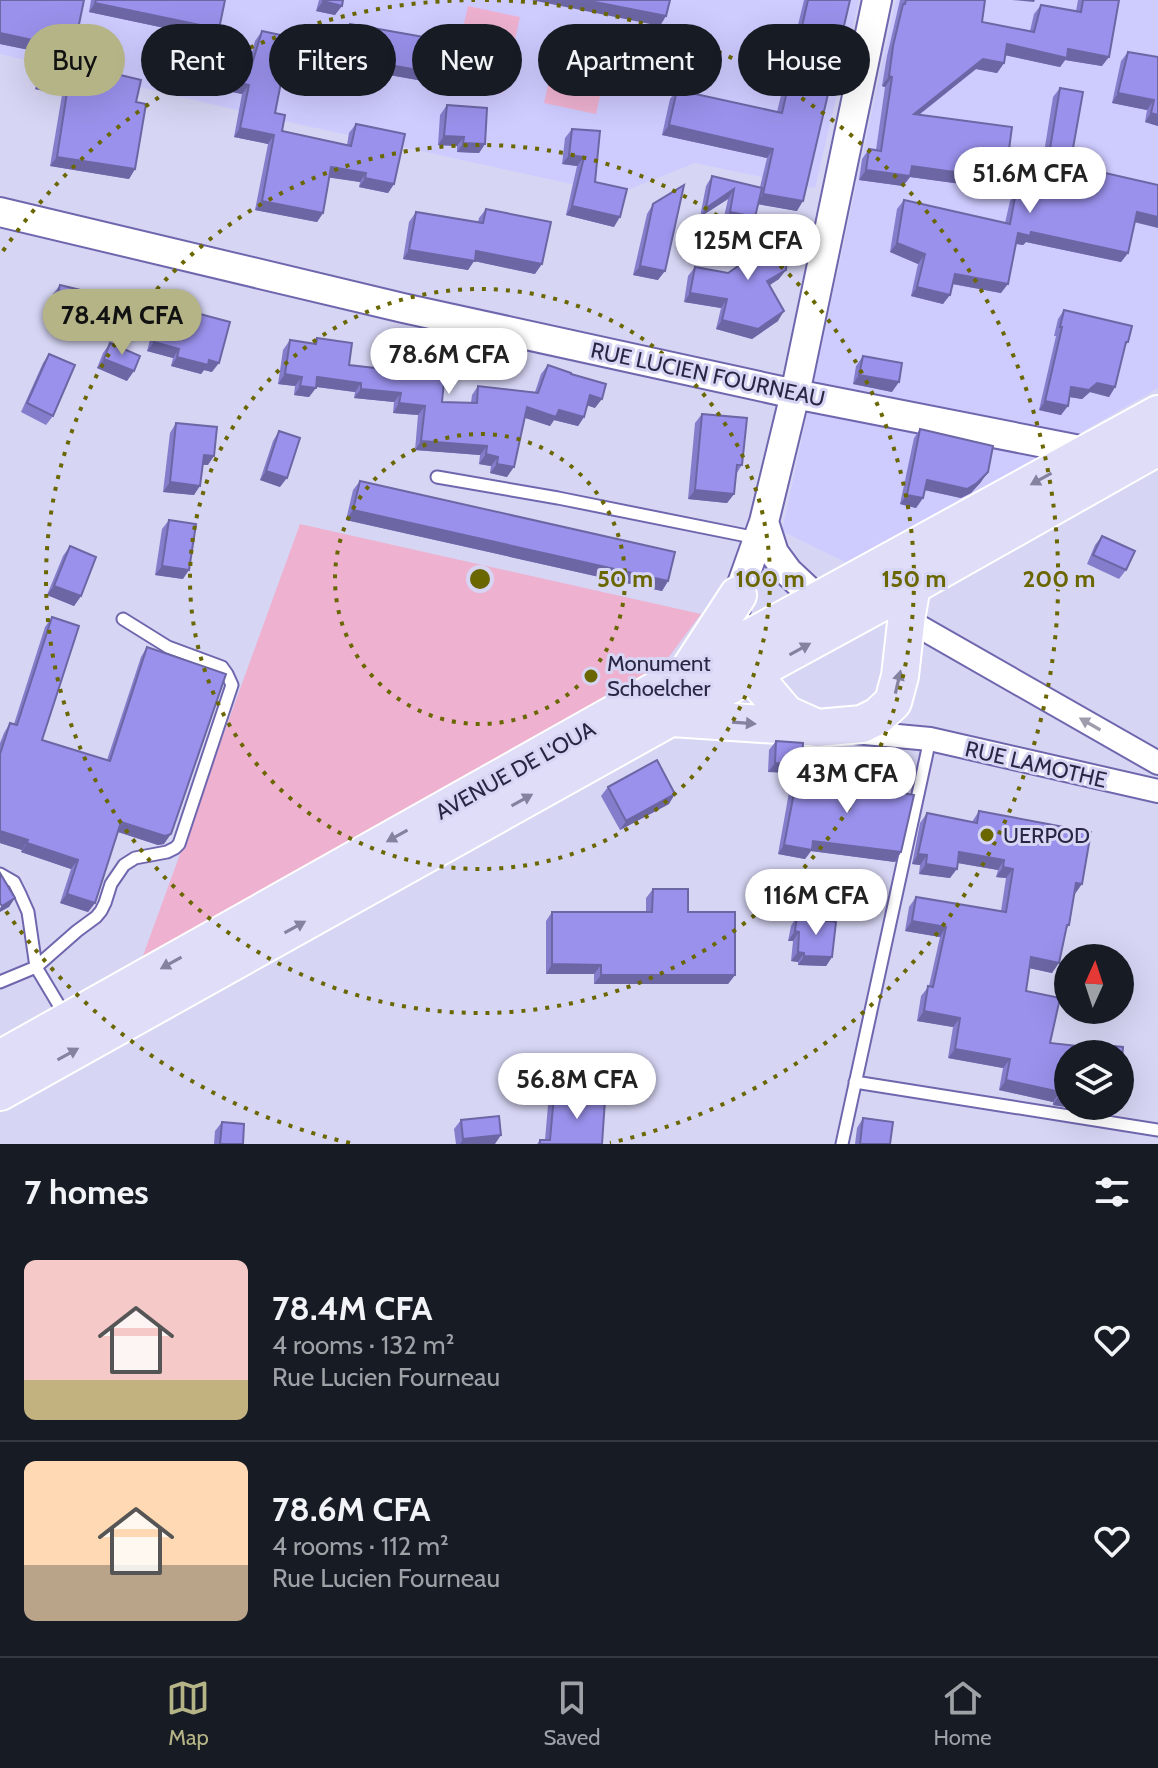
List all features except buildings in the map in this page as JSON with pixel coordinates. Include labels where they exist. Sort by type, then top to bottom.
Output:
[{"type":"main road","name":"AVENUE DE L'OUA","points":[[0,1092],[670,718],[819,601],[1158,414]]},
{"type":"main road","name":"AVENUE DE L'OUA","points":[[0,1059],[688,672],[743,661],[867,611],[909,603],[1150,459]]},
{"type":"main road","points":[[688,672],[738,595]]},
{"type":"main road","points":[[670,718],[817,728],[862,724],[878,716],[893,702],[900,676],[909,603]]},
{"type":"main road","points":[[743,661],[786,714],[817,728]]},
{"type":"street","points":[[743,661],[738,595],[761,530],[795,394],[877,0]]},
{"type":"street","name":"RUE LUCIEN FOURNEAU","points":[[0,212],[403,308],[795,394],[1090,452]]},
{"type":"street","points":[[761,530],[794,578],[819,601],[867,611]]},
{"type":"street","name":"RUE LAMOTHE","points":[[909,603],[1158,763]]},
{"type":"street","name":"RUE LAMOTHE","points":[[817,728],[930,739],[1158,791]]},
{"type":"lane","points":[[437,477],[761,530]]},
{"type":"lane","points":[[0,982],[36,967],[101,911],[111,884],[124,865],[135,858],[167,852],[179,844],[232,685],[222,667],[168,647],[123,619]]},
{"type":"lane","points":[[842,1144],[930,739]]},
{"type":"lane","points":[[0,874],[14,882],[28,912],[36,967],[69,1021]]},
{"type":"lane","points":[[855,1082],[1158,1130]]},
{"type":"shaded area","points":[[0,0],[859,0],[853,24],[738,24],[738,96],[837,96],[815,188],[695,163],[617,194],[178,96],[253,96],[253,24],[141,24],[141,87],[125,84],[125,24],[24,24],[24,60],[0,54]]},
{"type":"shaded area","points":[[896,0],[1158,0],[1158,388],[851,565],[782,531]]},
{"type":"shaded area","points":[[468,6],[520,17],[518,24],[464,24]]},
{"type":"shaded area","points":[[546,96],[600,96],[596,114],[544,103]]},
{"type":"shaded area","points":[[300,524],[701,614],[665,662],[140,964]]},
{"type":"place","name":"Monument Schoelcher","points":[[591,676]]},
{"type":"place","name":"UERPOD","points":[[987,835]]}]
